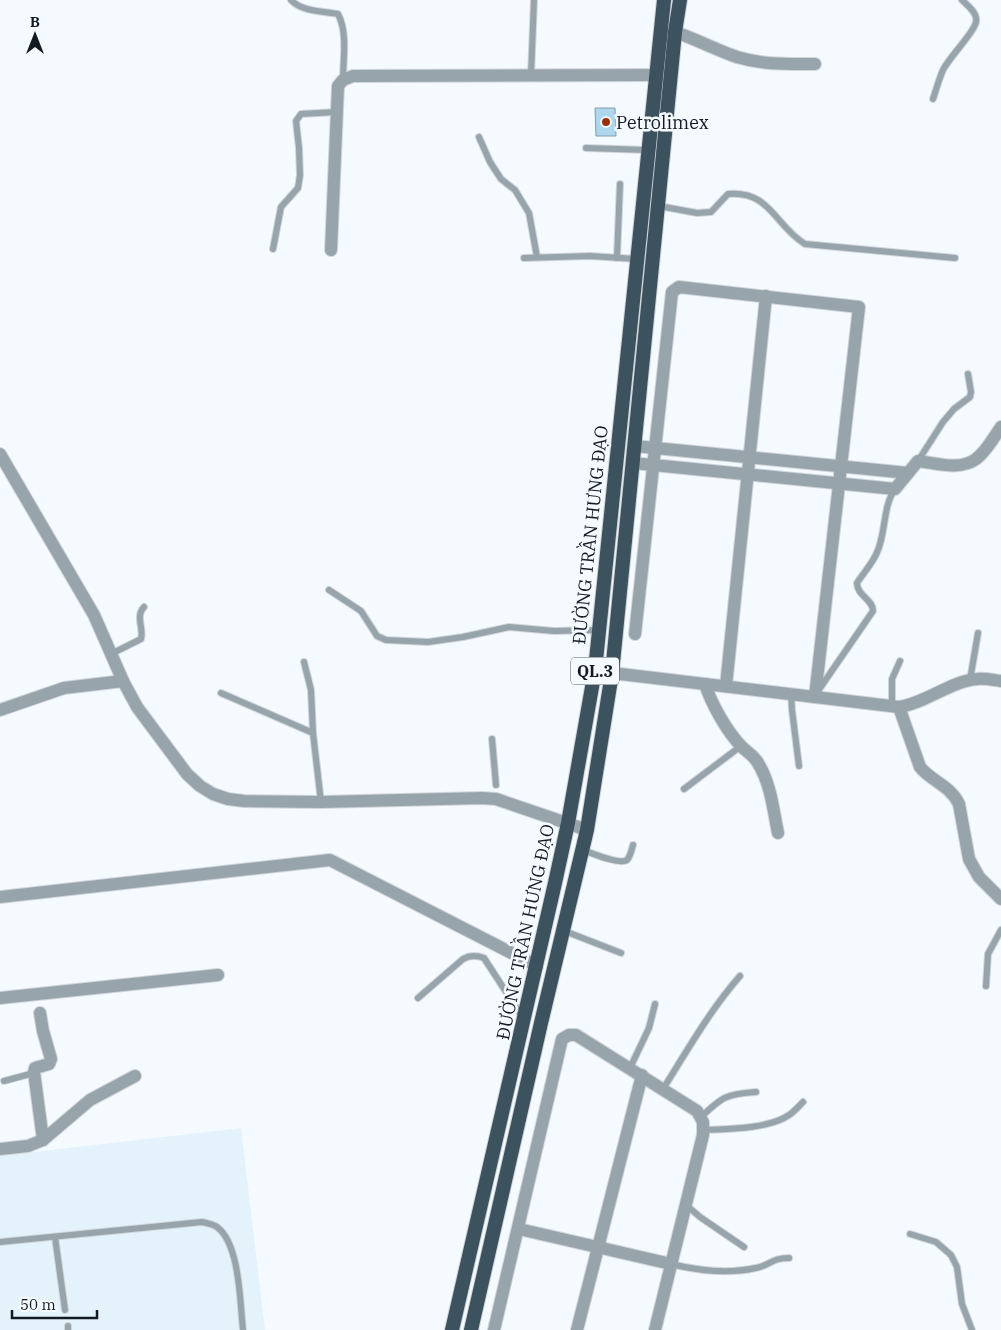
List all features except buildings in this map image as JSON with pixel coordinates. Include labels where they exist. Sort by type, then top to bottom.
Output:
[{"type":"highway","name":"ĐƯỜNG TRẦN HƯNG ĐẠO","points":[[452,1330],[568,824],[595,670],[664,0]]},
{"type":"highway","name":"ĐƯỜNG TRẦN HƯNG ĐẠO","points":[[471,1330],[562,930],[587,830],[612,673],[675,32],[680,0]]},
{"type":"highway","points":[[642,204],[659,206]]},
{"type":"street","points":[[675,32],[723,52],[751,60],[774,64],[815,64]]},
{"type":"street","points":[[330,250],[338,86],[343,80],[353,76],[656,75]]},
{"type":"street","points":[[635,634],[672,292],[679,287],[859,307],[815,696]]},
{"type":"street","points":[[726,686],[766,296]]},
{"type":"street","points":[[633,463],[896,489],[918,461],[966,465],[978,458],[1001,427]]},
{"type":"street","points":[[635,446],[908,473]]},
{"type":"street","points":[[0,454],[94,614],[123,681],[137,707],[187,774],[200,786],[213,794],[228,799],[244,801],[321,802],[482,798],[496,792],[568,824],[587,830]]},
{"type":"street","points":[[612,673],[896,707],[911,706],[970,680],[1001,681]]},
{"type":"street","points":[[0,710],[64,688],[123,681]]},
{"type":"street","points":[[705,684],[714,708],[741,746],[753,756],[764,774],[778,833]]},
{"type":"street","points":[[896,707],[920,767],[955,796],[969,859],[979,877],[1001,899]]},
{"type":"street","points":[[0,897],[330,860],[536,966]]},
{"type":"street","points":[[0,998],[218,975]]},
{"type":"street","points":[[40,1013],[42,1031],[51,1059],[49,1064],[36,1068],[34,1073],[43,1140]]},
{"type":"street","points":[[494,1330],[562,1039],[569,1035],[576,1035],[697,1111],[703,1122],[703,1130],[686,1205],[655,1330]]},
{"type":"street","points":[[0,1149],[28,1146],[43,1140],[90,1100],[135,1076]]},
{"type":"street","points":[[578,1330],[642,1076]]},
{"type":"street","points":[[519,1229],[671,1264]]},
{"type":"lane","points":[[291,0],[297,6],[338,14],[342,21],[344,38],[343,80]]},
{"type":"lane","points":[[531,76],[534,0]]},
{"type":"lane","points":[[933,99],[944,70],[977,21],[976,16],[962,0]]},
{"type":"lane","points":[[273,250],[281,207],[298,188],[300,157],[296,121],[301,114],[337,112]]},
{"type":"lane","points":[[479,137],[490,162],[501,178],[515,190],[529,213],[536,257]]},
{"type":"lane","points":[[586,148],[648,150]]},
{"type":"lane","points":[[617,258],[620,184]]},
{"type":"lane","points":[[659,206],[698,213],[711,212],[728,194],[736,193],[753,197],[768,206],[782,225],[796,239],[805,244],[955,258]]},
{"type":"lane","points":[[524,258],[590,256],[636,259]]},
{"type":"lane","points":[[918,461],[949,415],[970,397],[968,374]]},
{"type":"lane","points":[[815,696],[874,612],[873,605],[858,589],[857,583],[878,550],[887,510],[892,494],[896,489]]},
{"type":"lane","points":[[329,590],[361,611],[377,636],[386,640],[428,642],[508,628],[554,631],[599,630]]},
{"type":"lane","points":[[111,654],[141,639],[140,616],[144,607]]},
{"type":"lane","points":[[970,680],[978,633]]},
{"type":"lane","points":[[896,707],[892,679],[900,661]]},
{"type":"lane","points":[[304,662],[311,690],[321,802]]},
{"type":"lane","points":[[221,693],[314,733]]},
{"type":"lane","points":[[791,694],[799,766]]},
{"type":"lane","points":[[492,739],[496,792]]},
{"type":"lane","points":[[684,789],[741,746]]},
{"type":"lane","points":[[582,850],[614,860],[624,861],[628,859],[633,844]]},
{"type":"lane","points":[[562,930],[621,953]]},
{"type":"lane","points":[[986,986],[988,954],[1001,930]]},
{"type":"lane","points":[[418,998],[463,959],[469,956],[479,956],[484,958],[524,1021]]},
{"type":"lane","points":[[663,1089],[726,992],[740,976]]},
{"type":"lane","points":[[630,1068],[649,1028],[655,1004]]},
{"type":"lane","points":[[4,1080],[34,1073]]},
{"type":"lane","points":[[701,1117],[722,1098],[731,1094],[756,1092]]},
{"type":"lane","points":[[703,1130],[759,1125],[776,1121],[788,1116],[803,1102]]},
{"type":"lane","points":[[686,1205],[700,1217],[744,1247]]},
{"type":"lane","points":[[0,1242],[202,1222],[216,1226],[227,1238],[235,1263],[243,1330]]},
{"type":"lane","points":[[910,1234],[936,1242],[951,1255],[957,1267],[962,1304],[972,1330]]},
{"type":"lane","points":[[55,1237],[65,1310]]},
{"type":"lane","points":[[671,1264],[694,1270],[726,1271],[757,1268],[774,1259],[789,1258]]},
{"type":"shaded area","points":[[241,1128],[265,1330],[0,1330],[0,1156]]},
{"type":"place","name":"Petrolimex","points":[[606,122]]}]
